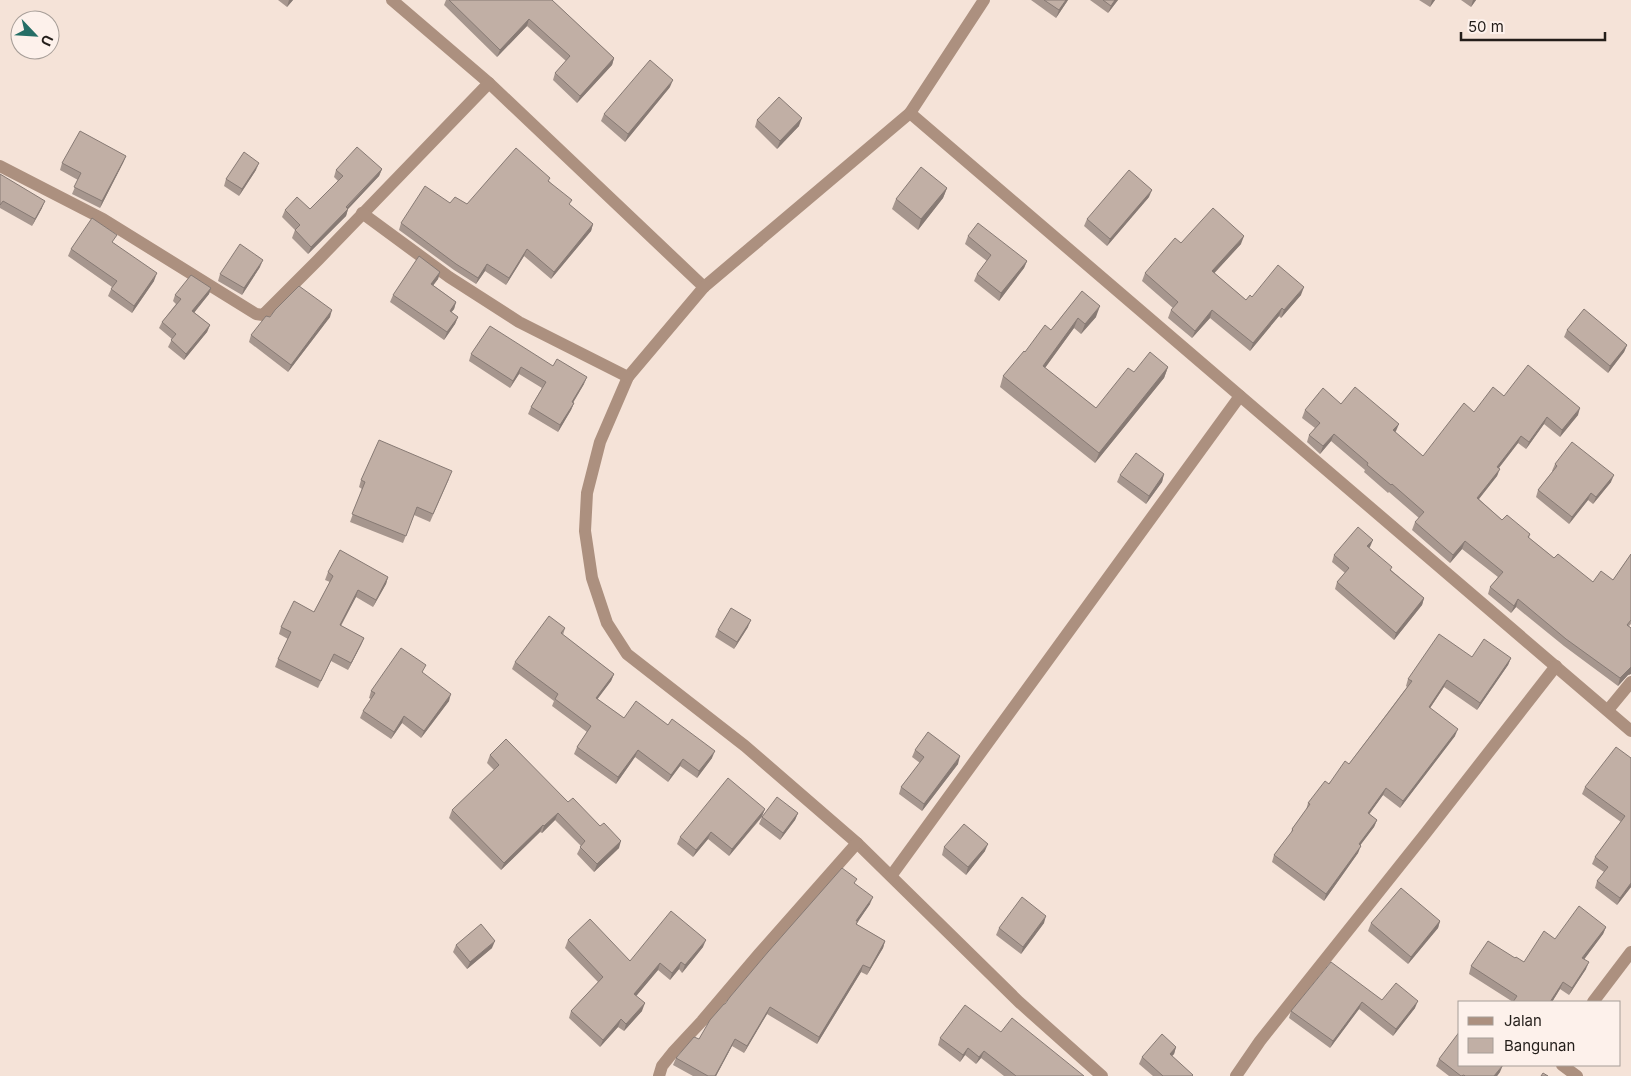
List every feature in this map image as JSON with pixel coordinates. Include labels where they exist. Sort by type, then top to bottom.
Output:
[{"type":"street","points":[[392,0],[489,83],[704,288]]},
{"type":"street","points":[[984,0],[910,113],[704,288],[628,376],[600,442],[586,493],[585,530],[592,578],[608,623],[627,654],[745,746],[857,842],[1019,1002],[1102,1076]]},
{"type":"street","points":[[0,166],[104,220],[256,314],[263,315],[489,83]]},
{"type":"street","points":[[910,113],[1631,730]]},
{"type":"street","points":[[362,213],[450,277],[519,322],[628,376]]},
{"type":"street","points":[[891,876],[1240,396]]},
{"type":"street","points":[[1236,1076],[1260,1041],[1556,666]]},
{"type":"street","points":[[1608,710],[1631,682]]},
{"type":"street","points":[[659,1076],[662,1066],[674,1050],[702,1021],[857,842]]},
{"type":"street","points":[[1594,1001],[1631,952]]},
{"type":"street","points":[[1563,1066],[1577,1076]]},
{"type":"building","points":[[449,0],[552,0],[614,58],[580,96],[555,73],[570,56],[529,19],[500,50]]},
{"type":"building","points":[[1044,0],[1066,0],[1059,10]]},
{"type":"building","points":[[1103,0],[1115,0],[1111,6]]},
{"type":"building","points":[[650,60],[673,80],[628,134],[604,114]]},
{"type":"building","points":[[779,97],[802,118],[780,141],[757,120]]},
{"type":"building","points":[[80,131],[126,156],[102,201],[74,187],[81,173],[62,163]]},
{"type":"building","points":[[357,147],[382,169],[346,207],[348,209],[311,247],[295,230],[300,225],[285,210],[297,197],[310,209],[343,176],[336,170]]},
{"type":"building","points":[[516,148],[550,178],[548,181],[572,200],[569,204],[593,224],[554,272],[527,249],[509,278],[487,264],[478,278],[401,223],[425,186],[450,203],[455,197],[467,204]]},
{"type":"building","points":[[244,152],[259,163],[242,189],[226,179]]},
{"type":"building","points":[[921,167],[947,188],[921,219],[896,199]]},
{"type":"building","points":[[1129,170],[1152,190],[1110,239],[1087,219]]},
{"type":"building","points":[[0,174],[45,201],[35,219],[3,201],[0,205]]},
{"type":"building","points":[[1213,208],[1244,236],[1212,271],[1246,300],[1250,295],[1252,297],[1278,265],[1304,287],[1284,310],[1282,308],[1253,343],[1212,310],[1195,331],[1171,310],[1178,302],[1145,273],[1175,238],[1181,243]]},
{"type":"building","points":[[92,218],[117,235],[112,242],[157,273],[134,306],[111,289],[117,281],[71,249]]},
{"type":"building","points":[[978,223],[1027,261],[1001,293],[977,274],[991,255],[968,236]]},
{"type":"building","points":[[240,244],[263,260],[244,288],[220,274]]},
{"type":"building","points":[[419,256],[440,272],[431,284],[456,302],[450,311],[458,317],[447,332],[393,295]]},
{"type":"building","points":[[191,275],[211,288],[192,311],[210,325],[186,354],[171,340],[176,334],[162,322],[181,299],[175,295]]},
{"type":"building","points":[[299,286],[332,310],[291,365],[251,335],[266,316],[270,317]]},
{"type":"building","points":[[1082,291],[1100,306],[1085,324],[1078,318],[1043,366],[1096,408],[1128,368],[1134,372],[1150,352],[1168,367],[1099,453],[1003,376],[1025,352],[1045,325],[1051,330]]},
{"type":"building","points":[[1584,309],[1627,345],[1610,366],[1567,330]]},
{"type":"building","points":[[490,326],[553,366],[557,359],[587,377],[560,425],[531,407],[546,382],[521,367],[513,381],[471,354]]},
{"type":"building","points":[[1528,365],[1580,408],[1562,430],[1547,417],[1529,442],[1521,436],[1497,467],[1500,469],[1477,498],[1502,520],[1507,515],[1530,534],[1528,537],[1554,558],[1558,554],[1593,582],[1601,571],[1613,580],[1631,554],[1631,620],[1627,625],[1631,628],[1631,667],[1620,678],[1566,639],[1518,599],[1514,606],[1490,587],[1503,572],[1465,541],[1453,555],[1415,522],[1424,512],[1367,465],[1368,463],[1334,434],[1323,446],[1309,435],[1320,423],[1305,410],[1323,388],[1341,404],[1355,387],[1399,424],[1393,430],[1423,456],[1464,403],[1474,412],[1493,387],[1504,396]]},
{"type":"building","points":[[379,440],[452,471],[433,514],[417,507],[406,536],[352,514],[365,482],[361,480]]},
{"type":"building","points":[[1572,442],[1614,475],[1596,497],[1591,493],[1572,517],[1538,490],[1557,466],[1555,464]]},
{"type":"building","points":[[1136,453],[1164,474],[1149,496],[1120,475]]},
{"type":"building","points":[[1358,527],[1373,540],[1367,546],[1392,567],[1390,570],[1424,598],[1396,633],[1337,582],[1349,568],[1334,555]]},
{"type":"building","points":[[340,550],[388,577],[376,600],[358,590],[340,625],[364,638],[351,663],[334,654],[321,681],[278,659],[291,632],[281,627],[294,601],[314,612],[333,576],[328,572]]},
{"type":"building","points":[[731,608],[751,620],[737,642],[718,630]]},
{"type":"building","points":[[549,616],[565,628],[561,633],[614,674],[596,698],[624,718],[636,701],[668,725],[672,719],[715,751],[699,771],[683,759],[671,775],[638,750],[618,777],[577,747],[591,726],[555,699],[558,694],[515,662]]},
{"type":"building","points":[[1439,634],[1472,657],[1484,639],[1511,658],[1480,703],[1447,680],[1429,707],[1458,729],[1403,801],[1386,788],[1368,813],[1377,820],[1359,844],[1361,846],[1326,894],[1274,855],[1310,804],[1308,803],[1325,781],[1329,784],[1345,761],[1349,764],[1412,681],[1408,679]]},
{"type":"building","points":[[401,648],[426,665],[422,672],[451,694],[424,731],[404,716],[394,732],[363,711],[375,693],[371,691]]},
{"type":"building","points":[[928,732],[960,756],[924,804],[901,787],[924,757],[915,750]]},
{"type":"building","points":[[506,739],[568,802],[573,798],[600,826],[604,823],[621,841],[597,864],[580,847],[585,841],[558,813],[504,863],[452,810],[499,765],[490,755]]},
{"type":"building","points":[[1616,747],[1631,758],[1631,883],[1620,898],[1597,881],[1608,867],[1595,857],[1625,816],[1585,787]]},
{"type":"building","points":[[728,778],[765,809],[732,849],[711,832],[696,850],[680,837]]},
{"type":"building","points":[[777,797],[798,813],[783,833],[762,817]]},
{"type":"building","points":[[964,824],[988,844],[968,867],[944,847]]},
{"type":"building","points":[[842,868],[857,879],[854,883],[873,897],[856,921],[858,921],[856,924],[885,941],[870,968],[863,965],[819,1037],[770,1007],[747,1046],[735,1039],[715,1076],[708,1076],[676,1058],[694,1037],[699,1039],[710,1020]]},
{"type":"building","points":[[1401,888],[1440,921],[1411,957],[1371,923]]},
{"type":"building","points":[[1022,897],[1046,916],[1023,947],[999,928]]},
{"type":"building","points":[[1579,906],[1606,927],[1582,958],[1589,962],[1572,988],[1563,982],[1551,1001],[1514,1001],[1517,996],[1471,966],[1488,941],[1524,962],[1544,931],[1555,939]]},
{"type":"building","points":[[671,911],[706,940],[685,965],[681,962],[672,973],[660,963],[634,994],[645,1003],[626,1024],[621,1019],[603,1040],[571,1011],[603,977],[568,940],[590,919],[630,961]]},
{"type":"building","points":[[481,924],[495,941],[470,962],[456,945]]},
{"type":"building","points":[[1331,962],[1382,1000],[1396,983],[1418,1001],[1396,1029],[1362,1002],[1333,1041],[1291,1011]]},
{"type":"building","points":[[965,1005],[1001,1032],[1012,1018],[1084,1076],[1016,1076],[984,1051],[979,1057],[968,1048],[963,1055],[940,1038]]},
{"type":"building","points":[[1162,1034],[1176,1047],[1170,1054],[1192,1076],[1163,1076],[1142,1057]]},
{"type":"building","points":[[1458,1034],[1458,1066],[1502,1066],[1494,1076],[1461,1076],[1439,1059]]}]
